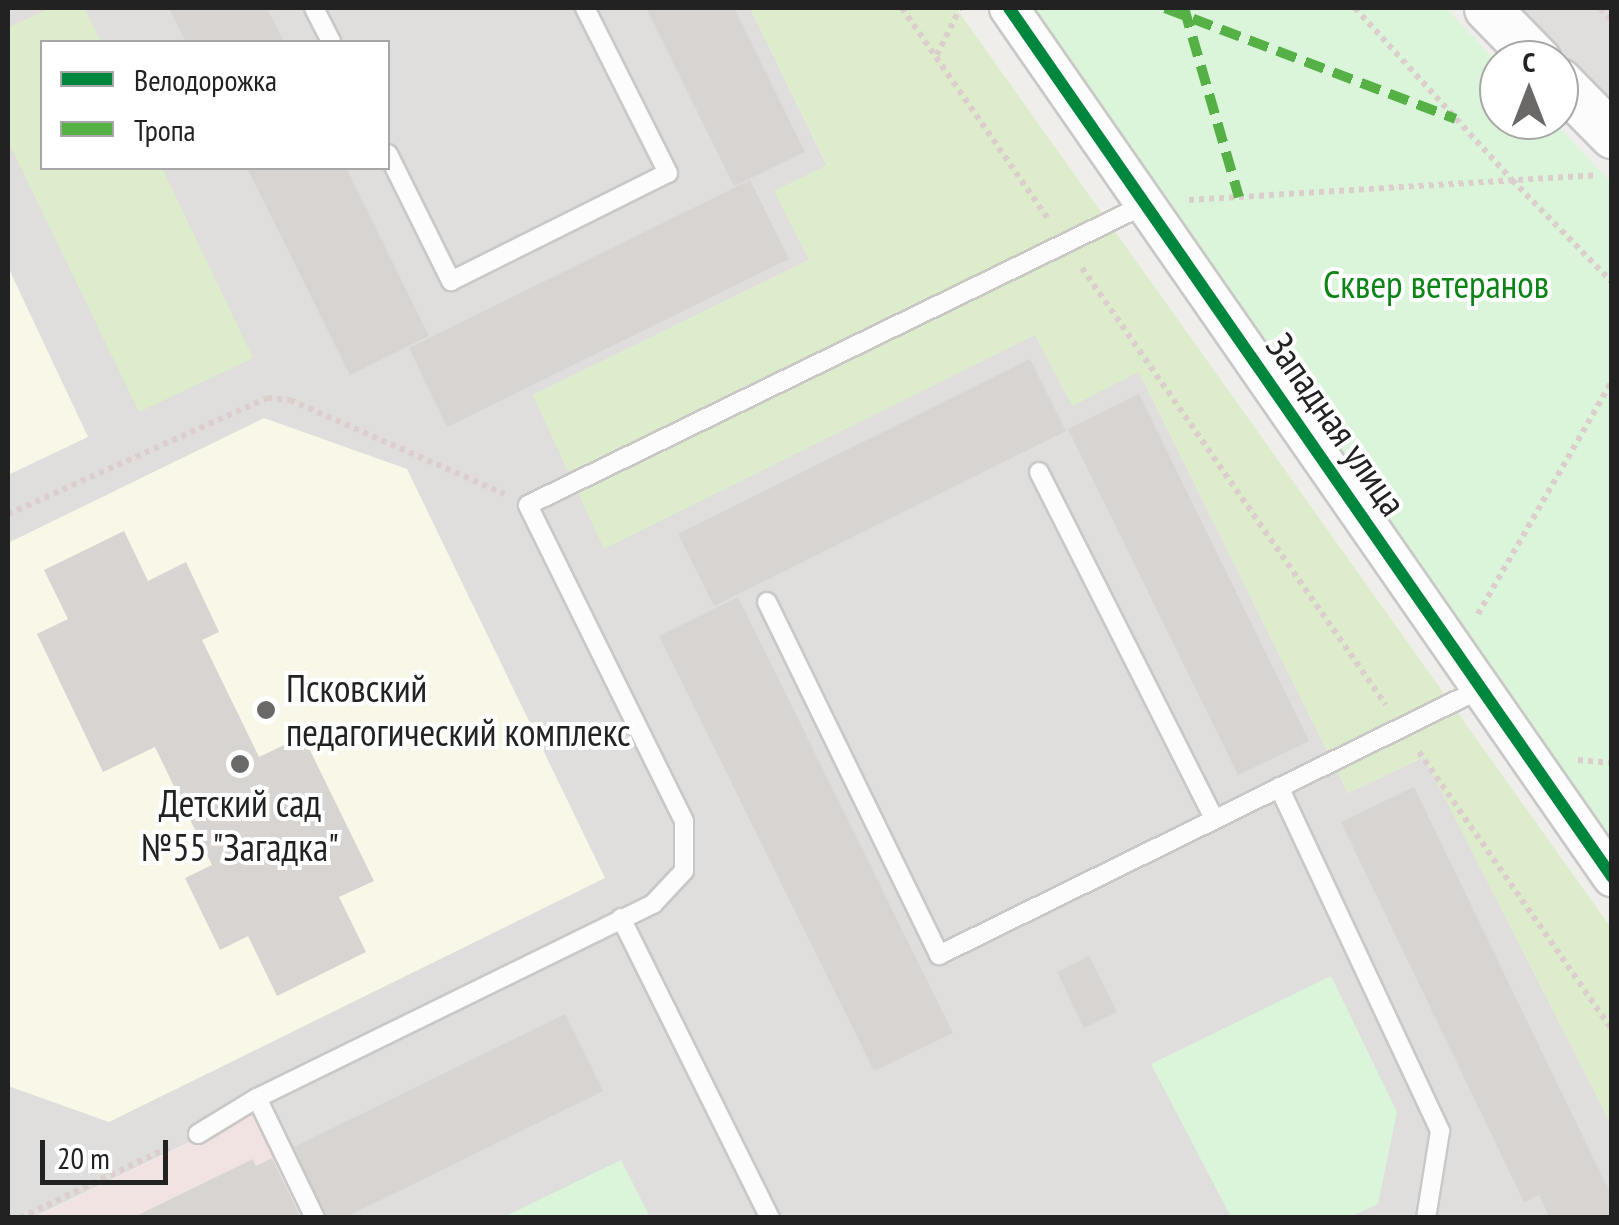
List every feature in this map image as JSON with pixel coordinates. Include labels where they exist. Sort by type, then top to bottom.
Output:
[{"type":"street","name":"Западная улица","points":[[1009,8],[1148,203],[1612,877]]},
{"type":"street","points":[[1488,8],[1519,40]]},
{"type":"street","points":[[1579,101],[1612,135]]},
{"type":"lane","points":[[314,8],[330,40]]},
{"type":"lane","points":[[390,158],[451,282],[668,173],[585,8]]},
{"type":"lane","points":[[198,1134],[257,1098],[653,904],[684,872],[684,822],[528,505],[1148,203]]},
{"type":"lane","points":[[1039,472],[1214,820]]},
{"type":"lane","points":[[767,602],[939,955],[1482,688]]},
{"type":"lane","points":[[1280,787],[1440,1130],[1426,1218]]},
{"type":"lane","points":[[621,918],[770,1218]]},
{"type":"lane","points":[[257,1098],[315,1218]]},
{"type":"path","points":[[902,8],[1612,1030]]},
{"type":"path","points":[[936,56],[960,8]]},
{"type":"path","points":[[1355,8],[1512,180],[1612,282]]},
{"type":"path","points":[[1600,8],[1612,20]]},
{"type":"path","points":[[1148,203],[1612,174]]},
{"type":"path","points":[[1457,651],[1612,380]]},
{"type":"path","points":[[8,514],[267,398],[290,400],[528,505]]},
{"type":"path","points":[[20,1218],[146,1158]]},
{"type":"shaded area","points":[[8,8],[750,8],[827,166],[809,260],[533,395],[604,548],[1036,334],[1139,372],[1348,793],[1424,757],[1611,1124],[1611,1217],[322,1217],[266,1105],[34,1217],[8,1217]]},
{"type":"shaded area","points":[[1520,8],[1611,8],[1611,104],[1579,70],[1579,40],[1550,40]]},
{"type":"shaded area","points":[[8,267],[88,437],[8,475]]},
{"type":"shaded area","name":"Псковский педагогический комплекс","points":[[264,418],[407,469],[605,878],[109,1122],[8,1086],[8,543]]},
{"type":"shaded area","points":[[267,1105],[322,1218],[34,1218]]},
{"type":"green space","points":[[50,8],[84,8],[100,40],[40,40],[40,170],[163,170],[253,358],[139,412],[8,141],[8,28]]},
{"type":"green space","points":[[750,8],[956,8],[1611,928],[1611,1124],[1424,757],[1348,793],[1139,372],[1072,406],[1035,335],[604,549],[533,395],[809,260],[774,191],[827,165]]},
{"type":"green space","name":"Сквер ветеранов","points":[[1030,8],[1446,8],[1479,43],[1479,140],[1571,140],[1611,182],[1611,844]]},
{"type":"green space","points":[[1331,976],[1397,1112],[1378,1204],[1350,1217],[1231,1217],[1151,1064]]},
{"type":"green space","points":[[621,1160],[650,1217],[504,1217]]},
{"type":"building","points":[[169,8],[267,8],[283,40],[185,40]]},
{"type":"building","points":[[646,8],[734,8],[805,152],[734,186]]},
{"type":"building","points":[[248,170],[347,170],[429,336],[350,375]]},
{"type":"building","points":[[750,180],[789,259],[447,427],[409,348]]},
{"type":"building","points":[[1030,359],[1066,431],[714,606],[678,534]]},
{"type":"building","points":[[1139,394],[1309,741],[1238,775],[1068,429]]},
{"type":"building","name":"Детский сад №55 \"Загадка\"","points":[[124,531],[148,581],[186,562],[219,632],[202,640],[259,757],[303,736],[374,881],[339,897],[366,952],[277,996],[248,936],[220,950],[185,878],[212,865],[155,747],[103,772],[37,634],[68,619],[44,570]]},
{"type":"building","points":[[738,597],[953,1033],[874,1071],[659,636]]},
{"type":"building","points":[[1414,787],[1612,1197],[1612,1218],[1550,1218],[1539,1195],[1524,1202],[1341,822]]},
{"type":"building","points":[[1089,956],[1117,1012],[1084,1028],[1057,972]]},
{"type":"building","points":[[565,1014],[603,1091],[344,1218],[327,1218],[294,1147]]},
{"type":"building","points":[[272,1158],[301,1218],[132,1218],[253,1159],[256,1166]]},
{"type":"marked path","points":[[1165,8],[1456,119]]},
{"type":"marked path","points":[[1184,8],[1239,197]]},
{"type":"cycle path","points":[[1009,8],[1612,877]]},
{"type":"place","name":"Псковский педагогический комплекс","points":[[266,710]]},
{"type":"place","name":"Детский сад №55 \"Загадка\"","points":[[240,764]]}]
